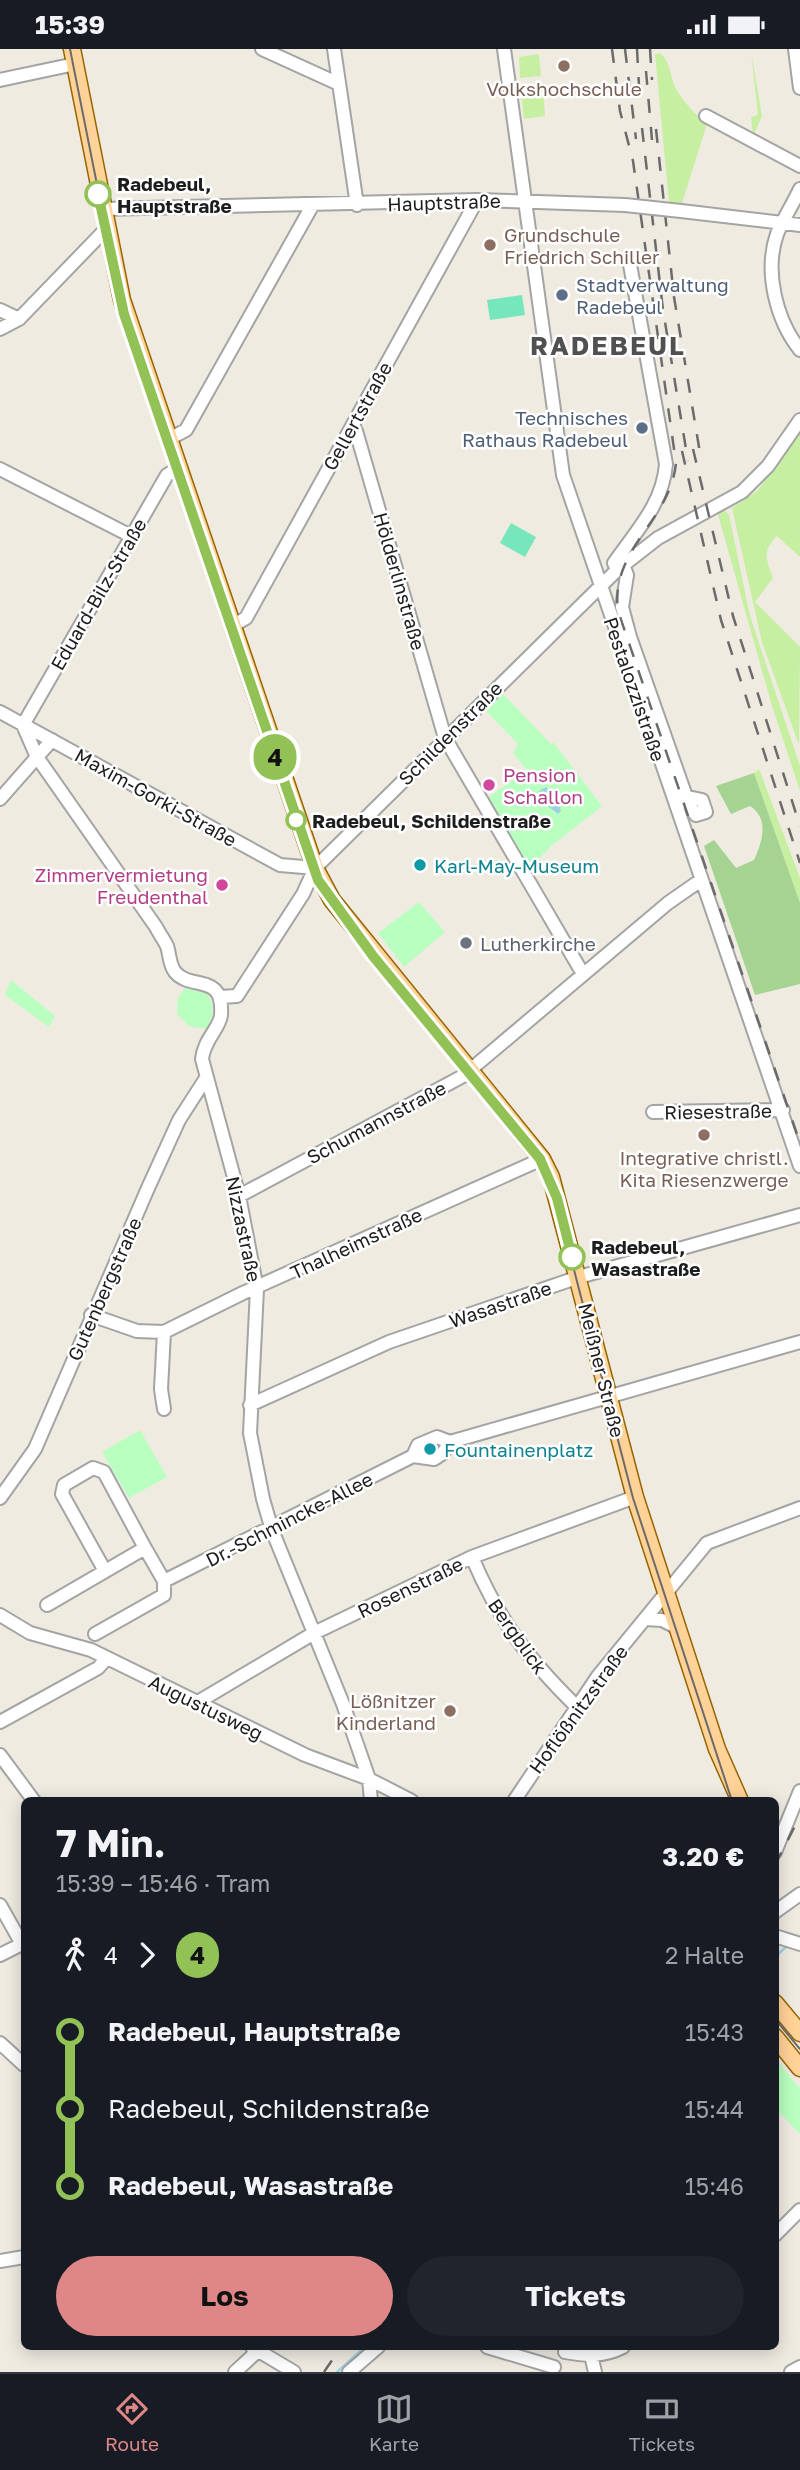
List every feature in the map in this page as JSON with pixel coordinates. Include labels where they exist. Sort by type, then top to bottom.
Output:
[{"type":"main road","name":"Meißner Straße","points":[[73,57],[122,300],[315,868],[341,912],[542,1159],[555,1186],[635,1497],[717,1749],[738,1797]]},
{"type":"main road","name":"Meißner Straße","points":[[717,1749],[728,1797]]},
{"type":"main road","points":[[779,2014],[800,2033]]},
{"type":"main road","points":[[779,2042],[800,2069]]},
{"type":"street","points":[[262,49],[339,84]]},
{"type":"street","points":[[334,49],[357,205]]},
{"type":"street","name":"Pestalozzistraße","points":[[505,49],[563,475],[800,1166]]},
{"type":"street","points":[[795,49],[800,88]]},
{"type":"street","points":[[0,80],[73,57]]},
{"type":"street","points":[[706,116],[800,166]]},
{"type":"street","points":[[800,189],[784,222],[774,252],[776,297],[783,324],[800,350]]},
{"type":"street","name":"Gellertstraße","points":[[232,626],[246,618],[477,200]]},
{"type":"street","name":"Hauptstraße","points":[[103,209],[524,200],[625,205],[800,225]]},
{"type":"street","points":[[169,439],[186,430],[312,206]]},
{"type":"street","points":[[0,329],[19,320],[107,228]]},
{"type":"street","points":[[629,259],[666,464],[664,485],[647,517],[614,562],[627,575],[622,607],[630,637],[688,797]]},
{"type":"street","points":[[0,310],[19,320]]},
{"type":"street","name":"Schildenstraße","points":[[315,868],[620,567],[658,538],[742,492],[768,466],[800,420]]},
{"type":"street","name":"Hölderlinstraße","points":[[352,426],[356,431],[445,738],[583,974]]},
{"type":"street","name":"Eduard-Bilz-Straße","points":[[23,725],[167,475],[178,468]]},
{"type":"street","points":[[0,469],[131,536]]},
{"type":"street","points":[[587,599],[606,605]]},
{"type":"street","name":"Maxim-Gorki-Straße","points":[[0,712],[280,865],[315,868]]},
{"type":"street","points":[[23,725],[37,757],[156,927],[167,946],[176,972],[182,978],[208,983],[220,997],[221,1019]]},
{"type":"street","points":[[0,800],[52,740]]},
{"type":"street","points":[[221,1019],[303,894],[315,868]]},
{"type":"street","name":"Schumannstraße","points":[[239,1196],[470,1070],[693,883],[701,880]]},
{"type":"street","points":[[220,997],[237,996]]},
{"type":"street","name":"Nizzastraße","points":[[221,1019],[205,1040],[202,1059],[239,1196],[257,1289],[250,1433],[272,1530],[369,1779],[371,1797]]},
{"type":"street","name":"Gutenbergstraße","points":[[0,1499],[35,1449],[91,1315],[179,1120],[206,1078]]},
{"type":"street","name":"Riesestraße","points":[[653,1112],[783,1110]]},
{"type":"street","name":"Thalheimstraße","points":[[164,1332],[542,1159]]},
{"type":"street","name":"Wasastraße","points":[[250,1405],[389,1342],[579,1277],[800,1215]]},
{"type":"street","points":[[91,1315],[138,1331],[164,1332],[161,1389],[164,1409]]},
{"type":"street","name":"Dr.-Schmincke-Allee","points":[[413,1457],[418,1445],[426,1439],[438,1437],[450,1442],[800,1342]]},
{"type":"street","name":"Dr.-Schmincke-Allee","points":[[164,1581],[272,1530],[413,1457],[434,1459],[443,1453],[450,1442]]},
{"type":"street","points":[[95,1634],[164,1595],[164,1581],[104,1472],[93,1468],[64,1485],[62,1494],[105,1571]]},
{"type":"street","name":"Rosenstraße","points":[[198,1702],[314,1633],[472,1557],[635,1497]]},
{"type":"street","name":"Hoflößnitzstraße","points":[[517,1797],[577,1707],[711,1539],[800,1508]]},
{"type":"street","points":[[47,1605],[145,1548]]},
{"type":"street","name":"Bergblick","points":[[472,1557],[492,1603],[518,1643],[543,1674],[577,1707]]},
{"type":"street","name":"Augustusweg","points":[[0,1615],[30,1633],[107,1658],[304,1755],[369,1779],[404,1797]]},
{"type":"street","points":[[645,1619],[662,1620],[676,1627]]},
{"type":"street","points":[[0,1722],[99,1668],[107,1658]]},
{"type":"street","points":[[0,1755],[31,1797]]},
{"type":"street","points":[[779,1842],[800,1791]]},
{"type":"street","points":[[779,1909],[800,1894]]},
{"type":"street","points":[[0,1905],[21,1941]]},
{"type":"street","points":[[779,1940],[800,1944]]},
{"type":"street","points":[[0,1955],[21,1945]]},
{"type":"street","points":[[0,2043],[21,2062]]},
{"type":"street","points":[[779,2231],[800,2210]]},
{"type":"street","points":[[0,2261],[21,2258]]},
{"type":"street","points":[[235,2372],[256,2350]]},
{"type":"street","points":[[261,2350],[295,2372]]},
{"type":"street","points":[[349,2372],[375,2350]]},
{"type":"street","points":[[497,2350],[552,2369],[566,2350]]},
{"type":"street","points":[[595,2372],[590,2351],[607,2354],[616,2350]]},
{"type":"street","points":[[791,2372],[800,2367]]},
{"type":"green space","points":[[751,51],[762,116],[753,136],[751,117],[758,115]]},
{"type":"green space","points":[[660,53],[679,94],[707,124],[682,203],[669,202],[655,54]]},
{"type":"green space","points":[[539,54],[541,76],[520,78],[519,57]]},
{"type":"green space","points":[[543,89],[545,116],[524,119],[521,92]]},
{"type":"green space","points":[[522,295],[525,315],[490,320],[487,300]]},
{"type":"green space","points":[[800,434],[800,557],[777,536],[767,551],[773,578],[755,602],[800,647],[799,745],[762,642],[732,508],[757,491]]},
{"type":"green space","points":[[723,509],[729,515],[750,616],[800,766],[800,791],[772,706],[717,511]]},
{"type":"green space","points":[[511,523],[536,537],[525,557],[500,543]]},
{"type":"green space","points":[[501,692],[551,744],[553,742],[602,806],[550,847],[530,868],[487,798],[527,770],[513,753],[518,744],[484,709]]},
{"type":"green space","points":[[759,769],[800,878],[800,903],[754,773]]},
{"type":"green space","points":[[754,773],[800,903],[800,984],[755,995],[704,846],[714,840],[736,868],[754,860],[762,838],[760,817],[750,806],[731,814],[716,786]]},
{"type":"green space","points":[[419,902],[445,932],[404,967],[378,933]]},
{"type":"green space","points":[[11,980],[55,1016],[49,1027],[5,995]]},
{"type":"green space","points":[[185,988],[208,994],[213,1012],[206,1029],[189,1026],[177,1014],[178,998]]},
{"type":"green space","points":[[140,1430],[167,1477],[129,1498],[102,1452]]},
{"type":"green space","points":[[779,2063],[800,2089],[800,2134],[779,2112]]},
{"type":"water","points":[[546,787],[557,797],[561,811],[558,814],[545,804],[539,791]]},
{"type":"waterway","points":[[779,1953],[787,1946]]},
{"type":"waterway","points":[[337,2372],[362,2350]]},
{"type":"tram line","points":[[70,49],[120,300],[313,868],[331,901],[540,1159],[550,1177],[633,1498],[731,1797]]},
{"type":"tram line","name":"4","points":[[98,194],[124,314],[318,880],[373,956],[540,1159],[557,1198],[572,1257]]},
{"type":"tram line","points":[[779,2024],[800,2049]]},
{"type":"railway","points":[[612,49],[620,111],[633,161],[676,463],[663,502],[631,552],[623,570],[618,589],[618,611],[800,1143]]},
{"type":"railway","points":[[625,49],[636,139]]},
{"type":"railway","points":[[637,49],[639,86]]},
{"type":"railway","points":[[650,49],[652,80]]},
{"type":"railway","points":[[646,71],[652,140]]},
{"type":"railway","points":[[642,128],[663,310],[688,461]]},
{"type":"railway","points":[[656,129],[674,297],[701,459]]},
{"type":"railway","points":[[693,449],[733,616],[800,826]]},
{"type":"railway","points":[[682,451],[721,620],[800,863]]},
{"type":"railway","points":[[779,1857],[800,1816]]},
{"type":"railway","points":[[324,2372],[339,2350]]},
{"type":"place","name":"Volkshochschule","points":[[564,66]]},
{"type":"place","name":"Radebeul, Hauptstraße","points":[[98,194]]},
{"type":"place","name":"Grundschule Friedrich Schiller","points":[[490,245]]},
{"type":"place","name":"Stadtverwaltung Radebeul","points":[[562,295]]},
{"type":"place","name":"Technisches Rathaus Radebeul","points":[[642,428]]},
{"type":"place","name":"Pension Schallon","points":[[489,785]]},
{"type":"place","name":"Radebeul, Schildenstraße","points":[[296,820]]},
{"type":"place","name":"Karl-May-Museum","points":[[420,865]]},
{"type":"place","name":"Zimmervermietung Freudenthal","points":[[222,885]]},
{"type":"place","name":"Lutherkirche","points":[[466,943]]},
{"type":"place","name":"Integrative christl. Kita Riesenzwerge","points":[[704,1135]]},
{"type":"place","name":"Radebeul, Wasastraße","points":[[572,1257]]},
{"type":"place","name":"Fountainenplatz","points":[[430,1449]]},
{"type":"place","name":"Lößnitzer Kinderland","points":[[450,1711]]},
{"type":"district","name":"RADEBEUL","points":[[608,345]]}]
